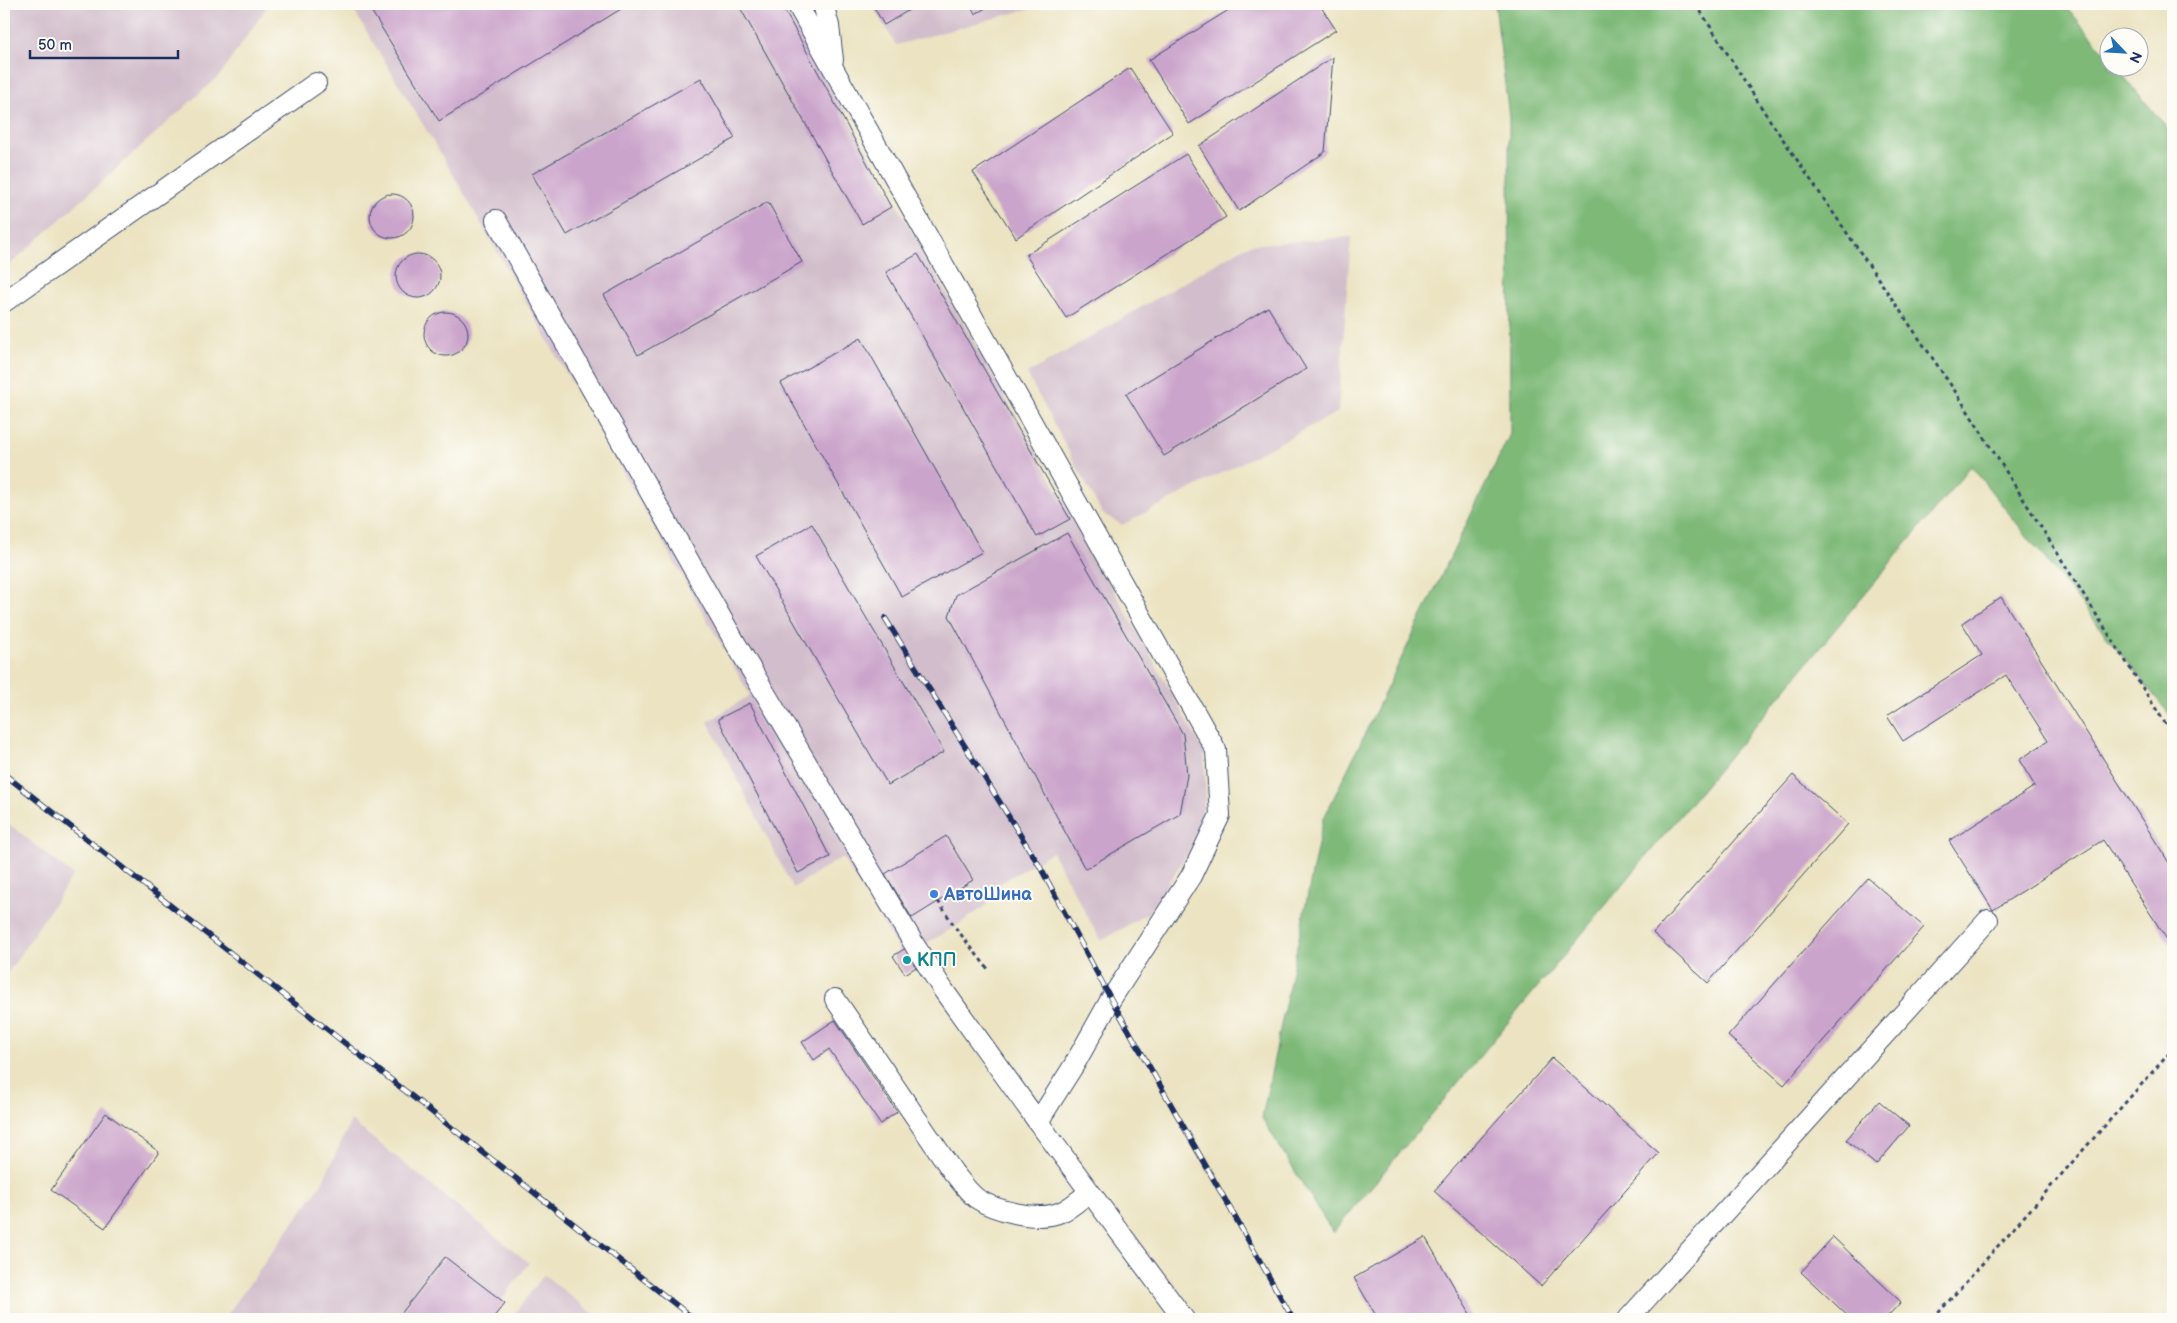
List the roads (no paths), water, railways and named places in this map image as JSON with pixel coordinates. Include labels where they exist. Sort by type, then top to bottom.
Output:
[{"type":"lane","points":[[797,4],[1216,750],[1220,814],[1191,876],[1111,998],[1074,1065],[1038,1122]]},
{"type":"lane","points":[[824,4],[829,26],[834,70]]},
{"type":"lane","points":[[4,302],[316,83]]},
{"type":"lane","points":[[496,220],[736,644],[917,949],[944,992],[1184,1319]]},
{"type":"lane","points":[[1628,1319],[1988,920]]},
{"type":"lane","points":[[835,999],[953,1172],[975,1197],[994,1207],[1020,1214],[1042,1215],[1061,1213],[1090,1192]]},
{"type":"railway","points":[[885,618],[1039,865],[1111,999],[1293,1319]]},
{"type":"railway","points":[[4,774],[694,1319]]},
{"type":"place","name":"АвтоШина","points":[[934,894]]},
{"type":"place","name":"КПП","points":[[907,960]]}]
